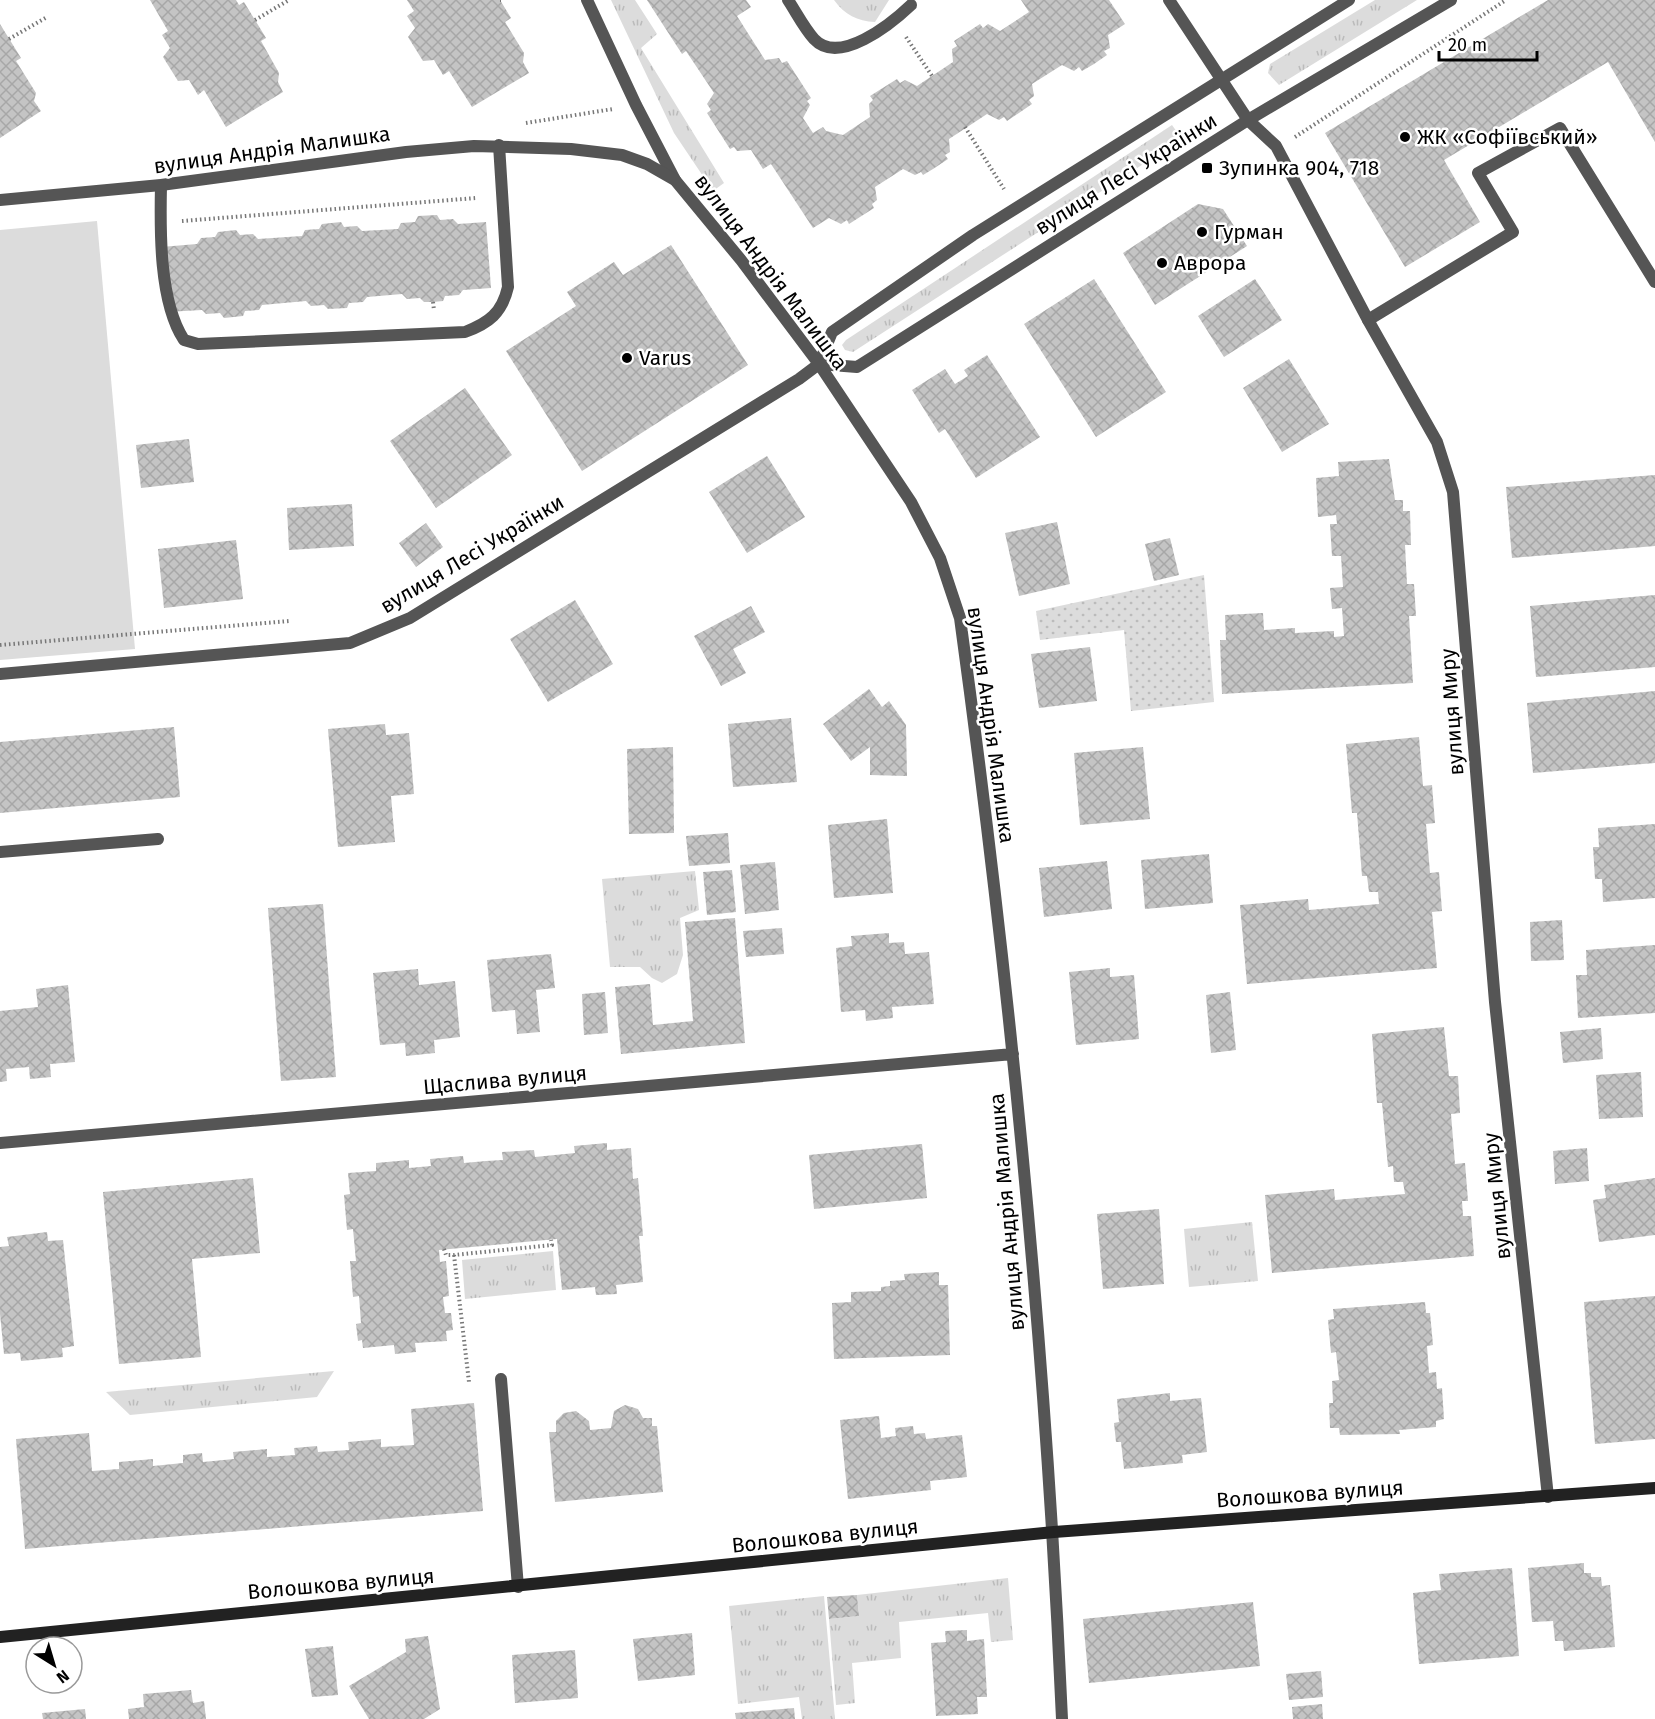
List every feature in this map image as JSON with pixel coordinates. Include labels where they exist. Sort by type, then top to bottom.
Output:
[{"type":"street","points":[[587,0],[636,105],[675,180]]},
{"type":"street","points":[[788,0],[815,40],[831,49],[850,46],[895,21],[911,5]]},
{"type":"street","name":"вулиця Миру","points":[[1169,0],[1248,120],[1276,146],[1368,320],[1437,442],[1453,492],[1495,1002],[1548,1497]]},
{"type":"street","name":"вулиця Лесі Українки","points":[[0,674],[350,643],[410,618],[819,364],[832,332],[973,235],[1348,0]]},
{"type":"street","name":"вулиця Лесі Українки","points":[[819,364],[856,367],[1248,120],[1451,0]]},
{"type":"street","points":[[1368,320],[1513,232],[1478,172],[1560,128],[1655,282]]},
{"type":"street","points":[[161,185],[160,222],[171,316],[184,340],[198,344],[465,332],[494,318],[504,303],[508,288],[499,145]]},
{"type":"street","name":"вулиця Андрія Малишка","points":[[0,200],[161,185],[406,152],[499,145],[571,149],[622,155],[647,164],[675,180],[819,364],[910,502],[940,558],[960,618],[1013,1054],[1054,1532],[1062,1719]]},
{"type":"street","points":[[0,852],[158,839]]},
{"type":"street","name":"Щаслива вулиця","points":[[0,1143],[1013,1054]]},
{"type":"street","points":[[501,1379],[518,1587]]},
{"type":"street","name":"Волошкова вулиця","points":[[0,1637],[1054,1532],[1655,1488]]},
{"type":"path","points":[[255,20],[289,0]]},
{"type":"path","points":[[1276,146],[1289,141],[1506,0]]},
{"type":"path","points":[[9,39],[47,17]]},
{"type":"path","points":[[895,21],[932,76]]},
{"type":"path","points":[[965,127],[1008,195]]},
{"type":"path","points":[[175,221],[476,198]]},
{"type":"path","points":[[433,302],[434,310]]},
{"type":"path","points":[[422,311],[444,309]]},
{"type":"path","points":[[0,645],[290,621]]},
{"type":"path","points":[[444,1249],[446,1255],[454,1255],[552,1245],[551,1240]]},
{"type":"path","points":[[454,1255],[468,1382]]},
{"type":"green space","points":[[611,0],[635,0],[657,34],[641,48],[724,183],[713,191],[674,133]]},
{"type":"green space","points":[[834,0],[889,0],[875,22],[852,16]]},
{"type":"green space","points":[[1375,0],[1417,0],[1279,85],[1268,73],[1270,64]]},
{"type":"green space","points":[[1172,125],[1182,139],[853,352],[845,350],[842,345],[846,340]]},
{"type":"green space","points":[[97,221],[135,649],[0,660],[0,230]]},
{"type":"green space","points":[[1204,575],[1214,702],[1131,711],[1124,630],[1040,640],[1036,611]]},
{"type":"green space","points":[[695,871],[699,910],[680,918],[683,955],[677,974],[662,983],[652,978],[640,967],[610,967],[602,879]]},
{"type":"green space","points":[[1252,1222],[1258,1281],[1189,1287],[1184,1229]]},
{"type":"green space","points":[[553,1251],[556,1290],[465,1299],[462,1260]]},
{"type":"green space","points":[[334,1371],[317,1397],[130,1415],[106,1392]]},
{"type":"green space","points":[[1008,1578],[1013,1640],[991,1642],[988,1613],[899,1622],[901,1658],[852,1663],[855,1703],[836,1705],[829,1619],[859,1616],[857,1595]]},
{"type":"green space","points":[[824,1596],[835,1719],[802,1719],[799,1697],[738,1704],[729,1606]]},
{"type":"building","points":[[150,0],[236,0],[239,5],[244,2],[266,38],[261,41],[279,73],[278,82],[283,92],[226,127],[204,90],[198,95],[189,80],[178,81],[163,57],[170,48],[162,35],[168,31]]},
{"type":"building","points":[[407,0],[500,0],[511,18],[505,22],[524,53],[523,62],[529,73],[472,107],[449,71],[443,75],[434,60],[423,61],[408,37],[415,28],[407,16],[414,11]]},
{"type":"building","points":[[647,0],[746,0],[751,7],[737,16],[765,60],[779,58],[782,63],[787,61],[811,98],[807,101],[810,105],[803,118],[813,133],[823,127],[826,131],[843,135],[870,117],[869,104],[873,100],[870,96],[897,79],[900,83],[905,80],[917,86],[953,62],[952,49],[957,46],[954,41],[980,24],[983,28],[988,24],[1000,31],[1029,12],[1021,0],[1109,0],[1125,24],[1108,35],[1110,48],[1104,51],[1107,55],[1094,64],[1082,71],[1079,67],[1074,71],[1062,65],[1032,84],[1034,96],[1029,100],[1032,104],[1007,121],[1004,117],[999,120],[987,114],[949,139],[950,152],[945,155],[948,159],[933,169],[923,175],[921,172],[915,175],[903,169],[875,187],[877,200],[872,204],[874,208],[849,224],[847,220],[841,224],[829,218],[813,228],[771,164],[763,169],[751,150],[737,151],[734,147],[730,149],[707,113],[711,110],[707,104],[714,93],[686,51],[682,54]]},
{"type":"building","name":"ЖК «Софіївський»","points":[[1548,0],[1655,0],[1655,142],[1608,62],[1444,160],[1480,222],[1405,267],[1325,133]]},
{"type":"building","points":[[0,24],[21,58],[16,61],[36,93],[34,101],[41,111],[0,138]]},
{"type":"building","points":[[1198,204],[1223,209],[1247,246],[1155,305],[1123,253]]},
{"type":"building","points":[[437,215],[440,220],[453,219],[458,224],[486,222],[491,288],[463,290],[459,295],[445,296],[443,301],[433,302],[424,302],[420,298],[407,299],[402,294],[367,297],[363,302],[349,303],[347,308],[328,309],[324,305],[311,306],[306,301],[262,305],[259,310],[245,311],[243,316],[224,318],[220,313],[206,314],[202,310],[166,312],[161,247],[197,244],[201,238],[215,237],[218,232],[236,230],[240,235],[253,234],[258,239],[302,236],[305,230],[319,229],[322,224],[341,222],[344,227],[357,226],[362,231],[398,229],[401,223],[415,222],[418,216]]},
{"type":"building","name":"Varus","points":[[671,245],[748,365],[582,471],[506,351],[576,306],[567,292],[614,262],[623,275]]},
{"type":"building","points":[[1094,279],[1166,392],[1096,437],[1024,324]]},
{"type":"building","points":[[1255,279],[1282,320],[1224,357],[1198,316]]},
{"type":"building","points":[[987,355],[1040,437],[976,478],[945,429],[939,433],[912,390],[945,369],[955,384],[968,376],[964,370]]},
{"type":"building","points":[[1289,359],[1329,424],[1282,452],[1243,388]]},
{"type":"building","points":[[465,388],[512,455],[436,508],[390,441]]},
{"type":"building","points":[[189,439],[194,482],[141,488],[136,445]]},
{"type":"building","points":[[767,456],[805,517],[747,553],[709,492]]},
{"type":"building","points":[[1389,459],[1395,500],[1403,500],[1403,511],[1410,511],[1411,545],[1405,545],[1407,584],[1414,584],[1416,616],[1409,616],[1413,683],[1222,694],[1220,640],[1226,640],[1225,615],[1263,613],[1264,630],[1295,628],[1295,633],[1334,631],[1334,637],[1344,636],[1342,608],[1332,609],[1330,588],[1343,587],[1341,556],[1332,556],[1330,524],[1337,524],[1336,515],[1318,517],[1316,478],[1339,476],[1338,462]]},
{"type":"building","points":[[1655,475],[1655,546],[1512,558],[1506,487]]},
{"type":"building","points":[[352,504],[354,546],[289,550],[287,508]]},
{"type":"building","points":[[1057,522],[1070,584],[1019,596],[1005,533]]},
{"type":"building","points":[[426,523],[443,547],[416,567],[399,543]]},
{"type":"building","points":[[1170,538],[1179,575],[1154,581],[1145,544]]},
{"type":"building","points":[[236,540],[243,599],[164,608],[158,549]]},
{"type":"building","points":[[1655,595],[1655,667],[1536,677],[1530,606]]},
{"type":"building","points":[[575,600],[613,664],[548,702],[510,639]]},
{"type":"building","points":[[751,606],[765,632],[733,649],[746,673],[721,686],[694,636]]},
{"type":"building","points":[[1090,647],[1097,701],[1039,708],[1031,654]]},
{"type":"building","points":[[869,689],[882,707],[889,701],[906,725],[907,776],[870,775],[870,747],[851,761],[823,724]]},
{"type":"building","points":[[1655,691],[1655,763],[1533,773],[1527,703]]},
{"type":"building","points":[[791,718],[797,782],[733,787],[728,724]]},
{"type":"building","points":[[385,724],[386,735],[409,733],[414,794],[391,796],[395,842],[338,847],[328,729]]},
{"type":"building","points":[[174,727],[180,797],[0,813],[0,742]]},
{"type":"building","points":[[1419,737],[1423,786],[1432,785],[1435,823],[1426,824],[1430,873],[1439,872],[1442,911],[1432,912],[1437,968],[1247,984],[1240,905],[1308,899],[1309,910],[1379,904],[1378,892],[1369,892],[1367,876],[1362,876],[1357,813],[1352,813],[1346,744]]},
{"type":"building","points":[[673,747],[674,833],[629,834],[627,749]]},
{"type":"building","points":[[1143,747],[1150,819],[1080,825],[1074,753]]},
{"type":"building","points":[[887,819],[893,893],[834,898],[828,825]]},
{"type":"building","points":[[1655,824],[1655,898],[1603,902],[1602,879],[1595,879],[1593,847],[1599,847],[1598,828]]},
{"type":"building","points":[[728,833],[730,863],[689,866],[686,836]]},
{"type":"building","points":[[1209,854],[1213,903],[1145,909],[1141,860]]},
{"type":"building","points":[[1107,861],[1112,909],[1044,917],[1039,868]]},
{"type":"building","points":[[775,862],[779,910],[745,914],[740,865]]},
{"type":"building","points":[[732,870],[736,912],[707,915],[703,872]]},
{"type":"building","points":[[323,904],[336,1077],[281,1081],[268,908]]},
{"type":"building","points":[[735,918],[745,1043],[621,1054],[615,987],[650,984],[653,1025],[693,1021],[685,922]]},
{"type":"building","points":[[1562,920],[1564,960],[1531,961],[1530,922]]},
{"type":"building","points":[[782,928],[784,954],[746,957],[743,931]]},
{"type":"building","points":[[889,933],[889,943],[904,942],[905,954],[929,952],[934,1004],[892,1007],[893,1018],[866,1021],[865,1010],[841,1012],[836,948],[852,946],[851,936]]},
{"type":"building","points":[[1655,945],[1655,1013],[1578,1018],[1576,975],[1587,975],[1586,950]]},
{"type":"building","points":[[551,954],[555,988],[536,990],[540,1032],[517,1034],[515,1010],[492,1012],[487,960]]},
{"type":"building","points":[[1110,968],[1110,977],[1134,975],[1139,1039],[1076,1045],[1069,972]]},
{"type":"building","points":[[418,969],[419,985],[455,981],[460,1037],[434,1040],[435,1053],[406,1056],[405,1043],[380,1045],[373,973]]},
{"type":"building","points":[[68,985],[75,1062],[50,1064],[51,1077],[30,1079],[29,1067],[6,1069],[7,1081],[0,1082],[0,1011],[38,1007],[36,989]]},
{"type":"building","points":[[605,992],[608,1033],[584,1035],[582,994]]},
{"type":"building","points":[[1230,992],[1236,1050],[1211,1053],[1206,995]]},
{"type":"building","points":[[1444,1027],[1449,1076],[1458,1076],[1460,1113],[1451,1114],[1455,1164],[1465,1163],[1468,1201],[1462,1201],[1463,1216],[1471,1216],[1474,1256],[1272,1273],[1265,1195],[1334,1189],[1335,1200],[1405,1194],[1403,1182],[1394,1182],[1393,1166],[1388,1167],[1382,1103],[1377,1103],[1372,1034]]},
{"type":"building","points":[[1601,1028],[1603,1059],[1563,1063],[1560,1032]]},
{"type":"building","points":[[1641,1072],[1643,1117],[1599,1119],[1596,1075]]},
{"type":"building","points":[[607,1143],[607,1150],[631,1148],[633,1179],[638,1178],[643,1236],[639,1236],[643,1282],[616,1285],[617,1294],[596,1295],[595,1287],[562,1290],[557,1239],[439,1250],[440,1262],[446,1261],[449,1296],[443,1297],[445,1313],[451,1313],[453,1330],[446,1331],[447,1341],[415,1343],[416,1352],[395,1354],[394,1345],[363,1348],[362,1340],[358,1341],[356,1324],[361,1323],[359,1296],[353,1297],[350,1261],[356,1261],[353,1229],[347,1230],[344,1195],[350,1194],[348,1173],[376,1171],[376,1163],[409,1160],[409,1168],[431,1166],[430,1159],[463,1156],[464,1163],[503,1160],[502,1152],[534,1150],[535,1157],[575,1153],[574,1146]]},
{"type":"building","points":[[922,1144],[927,1198],[814,1209],[809,1155]]},
{"type":"building","points":[[1587,1148],[1589,1181],[1555,1184],[1553,1151]]},
{"type":"building","points":[[253,1178],[260,1253],[192,1259],[201,1357],[119,1364],[103,1192]]},
{"type":"building","points":[[1655,1178],[1655,1235],[1599,1242],[1593,1200],[1606,1198],[1604,1185]]},
{"type":"building","points":[[1159,1209],[1164,1284],[1103,1289],[1097,1214]]},
{"type":"building","points":[[47,1232],[48,1241],[63,1240],[74,1346],[62,1348],[63,1357],[21,1361],[20,1353],[4,1354],[0,1314],[0,1247],[9,1246],[7,1237]]},
{"type":"building","points":[[939,1272],[939,1285],[948,1285],[950,1355],[834,1359],[832,1303],[851,1302],[851,1292],[881,1291],[881,1287],[890,1286],[890,1281],[905,1280],[904,1274]]},
{"type":"building","points":[[1655,1296],[1655,1439],[1595,1444],[1584,1302]]},
{"type":"building","points":[[1425,1302],[1426,1313],[1430,1313],[1433,1345],[1427,1346],[1429,1373],[1436,1372],[1437,1389],[1442,1388],[1444,1419],[1436,1421],[1436,1427],[1399,1430],[1400,1434],[1340,1435],[1339,1428],[1330,1428],[1329,1403],[1333,1403],[1332,1381],[1339,1380],[1336,1352],[1331,1353],[1328,1320],[1334,1319],[1333,1309]]},
{"type":"building","points":[[1170,1393],[1170,1401],[1201,1398],[1207,1452],[1182,1455],[1183,1463],[1124,1469],[1121,1442],[1116,1442],[1114,1423],[1119,1422],[1117,1399]]},
{"type":"building","points":[[474,1403],[483,1511],[25,1549],[16,1439],[89,1433],[92,1471],[119,1469],[119,1462],[153,1459],[153,1466],[183,1463],[183,1455],[202,1453],[203,1462],[234,1459],[233,1452],[267,1449],[267,1457],[295,1455],[294,1448],[317,1446],[318,1452],[349,1450],[348,1442],[381,1439],[381,1447],[414,1445],[411,1409]]},
{"type":"building","points":[[625,1405],[638,1409],[643,1418],[652,1418],[652,1426],[657,1426],[663,1492],[555,1502],[549,1432],[556,1432],[556,1421],[564,1413],[576,1411],[589,1421],[590,1430],[611,1428],[614,1411]]},
{"type":"building","points":[[879,1416],[881,1438],[896,1436],[895,1428],[913,1426],[914,1434],[925,1433],[926,1439],[962,1435],[967,1477],[930,1481],[931,1490],[848,1499],[840,1420]]},
{"type":"building","points":[[1584,1563],[1584,1573],[1591,1573],[1591,1577],[1601,1577],[1602,1586],[1610,1585],[1615,1647],[1564,1651],[1563,1641],[1555,1641],[1553,1621],[1532,1622],[1528,1568]]},
{"type":"building","points":[[1512,1568],[1519,1656],[1419,1664],[1413,1593],[1441,1590],[1439,1574]]},
{"type":"building","points":[[857,1595],[859,1616],[829,1619],[827,1597]]},
{"type":"building","points":[[1253,1602],[1260,1666],[1089,1683],[1083,1619]]},
{"type":"building","points":[[967,1630],[967,1641],[984,1639],[987,1697],[977,1697],[978,1714],[936,1716],[931,1643],[946,1642],[945,1631]]},
{"type":"building","points":[[692,1633],[695,1675],[638,1681],[633,1639]]},
{"type":"building","points":[[428,1636],[440,1709],[424,1719],[369,1719],[349,1686],[406,1652],[405,1639]]},
{"type":"building","points":[[333,1646],[338,1695],[312,1697],[305,1649]]},
{"type":"building","points":[[575,1650],[578,1698],[515,1703],[512,1655]]},
{"type":"building","points":[[1321,1671],[1323,1697],[1289,1700],[1286,1674]]},
{"type":"building","points":[[191,1690],[193,1703],[204,1701],[206,1719],[129,1719],[128,1709],[144,1707],[143,1694]]},
{"type":"building","points":[[1322,1704],[1323,1719],[1293,1719],[1292,1707]]},
{"type":"building","points":[[794,1708],[795,1719],[736,1719],[735,1713]]},
{"type":"building","points":[[85,1709],[86,1719],[43,1719],[42,1713]]},
{"type":"place","name":"ЖК «Софіївський»","points":[[1405,137]]},
{"type":"place","name":"Зупинка 904, 718","points":[[1207,168]]},
{"type":"place","name":"Гурман","points":[[1202,232]]},
{"type":"place","name":"Аврора","points":[[1162,263]]},
{"type":"place","name":"Varus","points":[[627,358]]}]
